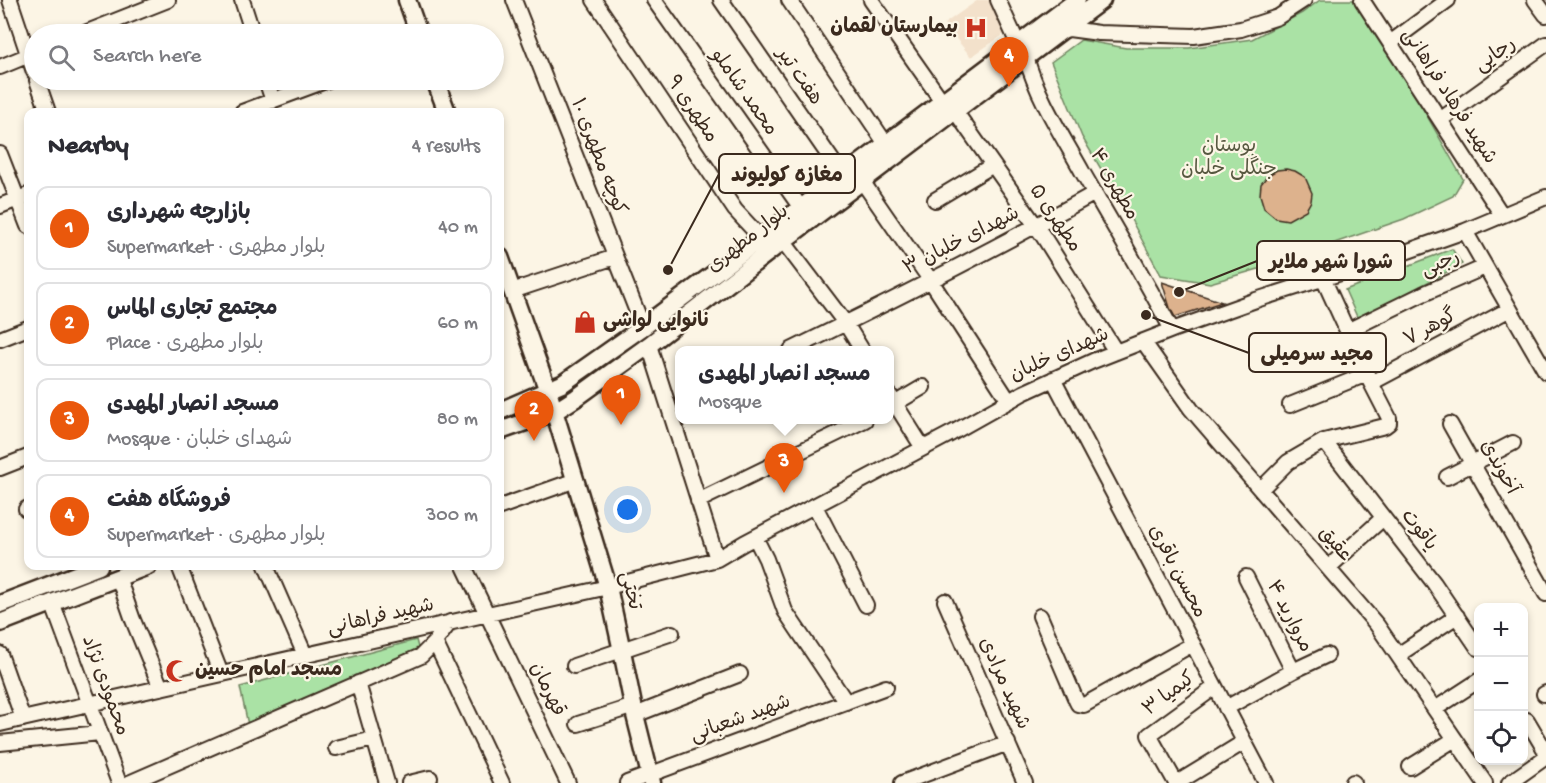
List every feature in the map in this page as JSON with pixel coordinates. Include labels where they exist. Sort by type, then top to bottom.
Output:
[{"type":"main road","points":[[407,0],[415,24]]},
{"type":"main road","name":"بلوار مطهری","points":[[504,431],[554,412],[649,345],[862,181],[949,106],[1022,50],[1077,0]]},
{"type":"main road","name":"بلوار مطهری","points":[[1022,50],[1060,31],[1102,0]]},
{"type":"main road","points":[[439,90],[446,108]]},
{"type":"main road","name":"بلوار مطهری","points":[[504,409],[562,384],[644,327],[886,144],[949,106]]},
{"type":"main road","name":"تختی","points":[[504,271],[548,391],[608,587],[651,779]]},
{"type":"main road","points":[[0,604],[89,570]]},
{"type":"main road","points":[[0,623],[137,570]]},
{"type":"street","points":[[10,0],[24,34]]},
{"type":"street","points":[[107,24],[168,0]]},
{"type":"street","points":[[242,0],[250,24]]},
{"type":"street","name":"کوچه مطهری ۱۰","points":[[514,0],[644,327]]},
{"type":"street","name":"مطهری ۹","points":[[594,0],[735,210],[761,238]]},
{"type":"street","name":"محمد شاملو","points":[[654,0],[801,208]]},
{"type":"street","name":"هفت تیر","points":[[721,0],[843,176]]},
{"type":"street","points":[[789,0],[886,144]]},
{"type":"street","name":"مطهری ۵","points":[[871,0],[1036,226],[1116,352]]},
{"type":"street","name":"مطهری ۴","points":[[998,0],[1048,112],[1147,282],[1172,330]]},
{"type":"street","points":[[1060,31],[1069,28],[1099,33],[1194,36],[1241,29],[1278,17],[1304,0]]},
{"type":"street","name":"شهید فرهاد فراهانی","points":[[1362,0],[1502,215]]},
{"type":"street","points":[[1390,43],[1448,0]]},
{"type":"street","points":[[1535,0],[1546,15]]},
{"type":"street","name":"رجایی","points":[[1440,120],[1546,44]]},
{"type":"street","points":[[0,67],[24,57]]},
{"type":"street","points":[[40,90],[47,108]]},
{"type":"street","points":[[269,90],[273,101]]},
{"type":"street","points":[[253,108],[302,90]]},
{"type":"street","points":[[0,154],[23,197],[0,206]]},
{"type":"street","points":[[935,200],[993,165]]},
{"type":"street","points":[[862,181],[931,280],[1009,401]]},
{"type":"street","name":"شهدای خلبان ۳","points":[[801,346],[1036,226],[1095,193]]},
{"type":"street","name":"شهدای خلبان","points":[[450,622],[608,587],[717,559],[1053,379],[1172,330],[1465,231],[1546,197]]},
{"type":"street","points":[[1465,231],[1546,372]]},
{"type":"street","points":[[783,241],[846,324],[859,346]]},
{"type":"street","points":[[512,291],[615,257]]},
{"type":"street","name":"رجبی","points":[[1347,331],[1485,267]]},
{"type":"street","points":[[1261,489],[1288,462],[1324,441],[1385,426],[1389,423],[1389,418],[1323,278]]},
{"type":"street","name":"گوهر ۷","points":[[1290,405],[1369,378],[1510,309]]},
{"type":"street","points":[[0,339],[24,329]]},
{"type":"street","name":"عقیق","points":[[1143,341],[1191,409],[1377,625],[1485,783]]},
{"type":"street","points":[[649,345],[674,408]]},
{"type":"street","name":"محسن باقری","points":[[1053,379],[1266,783]]},
{"type":"street","points":[[894,401],[923,387]]},
{"type":"street","points":[[894,406],[923,448]]},
{"type":"street","points":[[678,424],[698,501],[717,559]]},
{"type":"street","points":[[698,501],[857,424]]},
{"type":"street","name":"آخوندی","points":[[1450,424],[1546,594]]},
{"type":"street","name":"یاقوت","points":[[1324,441],[1434,583],[1474,641]]},
{"type":"street","points":[[1447,477],[1513,443]]},
{"type":"street","points":[[0,468],[24,459]]},
{"type":"street","points":[[504,506],[576,480]]},
{"type":"street","points":[[815,506],[866,605]]},
{"type":"street","points":[[1328,568],[1383,518]]},
{"type":"street","points":[[755,537],[785,611],[846,702]]},
{"type":"street","points":[[181,570],[221,674]]},
{"type":"street","points":[[268,570],[305,655]]},
{"type":"street","name":"قهرمان","points":[[466,570],[568,783]]},
{"type":"street","points":[[118,577],[161,688]]},
{"type":"street","name":"مروارید ۴","points":[[1226,708],[1293,671],[1246,577]]},
{"type":"street","name":"شهید مرادی","points":[[945,601],[1025,783]]},
{"type":"street","name":"محمودی نژاد","points":[[52,602],[118,783]]},
{"type":"street","points":[[1040,616],[1078,704],[1084,705],[1193,644]]},
{"type":"street","points":[[1398,655],[1457,616]]},
{"type":"street","name":"شهید فراهانی","points":[[0,724],[450,622]]},
{"type":"street","name":"شهید فراهانی","points":[[129,783],[421,656],[450,622]]},
{"type":"street","points":[[574,666],[672,633]]},
{"type":"street","points":[[435,642],[502,783]]},
{"type":"street","points":[[0,654],[23,718]]},
{"type":"street","points":[[1293,671],[1327,655]]},
{"type":"street","points":[[578,724],[634,711],[740,674]]},
{"type":"street","points":[[358,683],[387,783]]},
{"type":"street","points":[[1435,709],[1474,684]]},
{"type":"street","name":"شهید شعبانی","points":[[627,783],[651,779],[886,687]]},
{"type":"street","name":"کیمیا ۳","points":[[1177,783],[1149,735],[1215,687]]},
{"type":"street","points":[[1528,722],[1546,752]]},
{"type":"street","points":[[0,743],[100,734]]},
{"type":"street","points":[[336,748],[374,739]]},
{"type":"street","points":[[1410,767],[1455,739]]},
{"type":"street","points":[[1177,783],[1244,742]]},
{"type":"street","points":[[902,783],[1008,743]]},
{"type":"street","points":[[1509,783],[1546,757]]},
{"type":"street","points":[[409,783],[430,778]]},
{"type":"shaded area","name":"بیمارستان لقمان","points":[[978,0],[989,0],[1006,33],[971,57],[944,24]]},
{"type":"green space","name":"بوستان جنگلی خلبان","points":[[1320,0],[1357,0],[1391,53],[1463,179],[1453,196],[1404,219],[1262,268],[1210,283],[1161,275],[1082,137],[1051,62],[1081,40],[1126,48],[1189,48],[1252,39],[1302,13]]},
{"type":"green space","points":[[1452,249],[1462,264],[1358,319],[1345,290]]},
{"type":"green space","points":[[416,640],[419,651],[248,725],[240,687]]},
{"type":"building","points":[[1286,169],[1305,177],[1312,193],[1306,210],[1288,220],[1276,218],[1264,208],[1260,195],[1261,184],[1268,175],[1277,170]]},
{"type":"building","points":[[1162,282],[1222,302],[1175,317]]},
{"type":"place","name":"بیمارستان لقمان","points":[[976,28]]},
{"type":"place","name":"فروشگاه هفت","points":[[1009,87]]},
{"type":"place","name":"مغازه کولیوند","points":[[668,270]]},
{"type":"place","name":"شورا شهر ملایر","points":[[1179,292]]},
{"type":"place","name":"مجید سرمیلی","points":[[1146,315]]},
{"type":"place","name":"نانوایی لواشی","points":[[585,322]]},
{"type":"place","name":"بازارچه شهرداری","points":[[621,425]]},
{"type":"place","name":"مجتمع تجاری الماس","points":[[534,441]]},
{"type":"place","name":"مسجد انصار المهدی","points":[[784,493]]},
{"type":"place","name":"مسجد امام حسین","points":[[177,671]]}]
